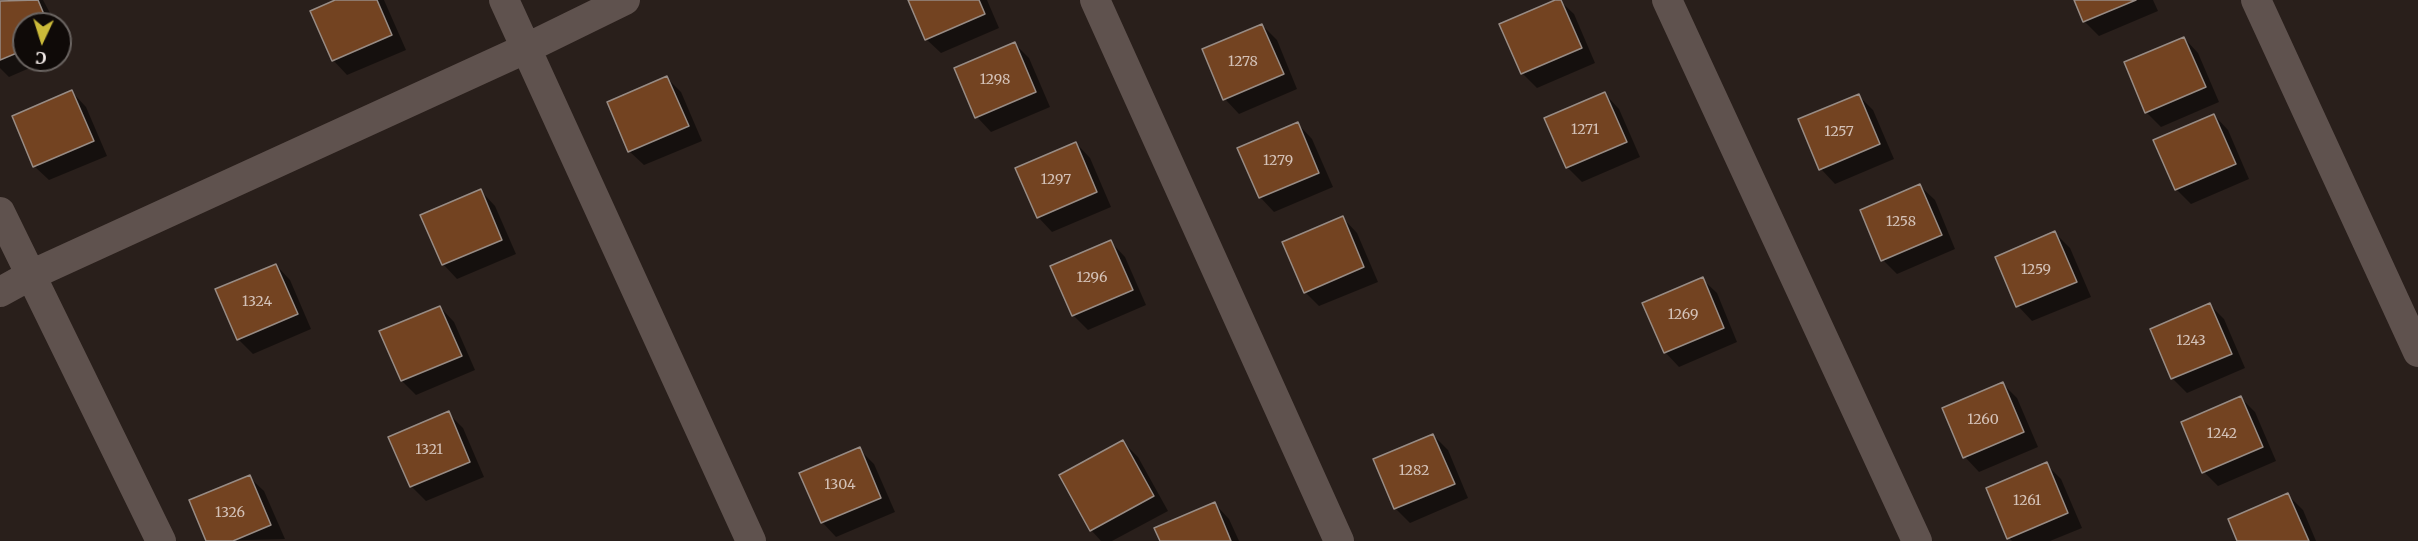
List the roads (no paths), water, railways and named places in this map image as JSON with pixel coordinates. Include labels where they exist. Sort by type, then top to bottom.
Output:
[{"type":"street","points":[[504,0],[751,541]]},
{"type":"street","points":[[0,292],[31,275],[527,48],[625,0]]},
{"type":"street","points":[[1095,0],[1339,541]]},
{"type":"street","points":[[1667,0],[1917,541]]},
{"type":"street","points":[[2256,0],[2418,352]]},
{"type":"street","points":[[0,212],[161,541]]}]
